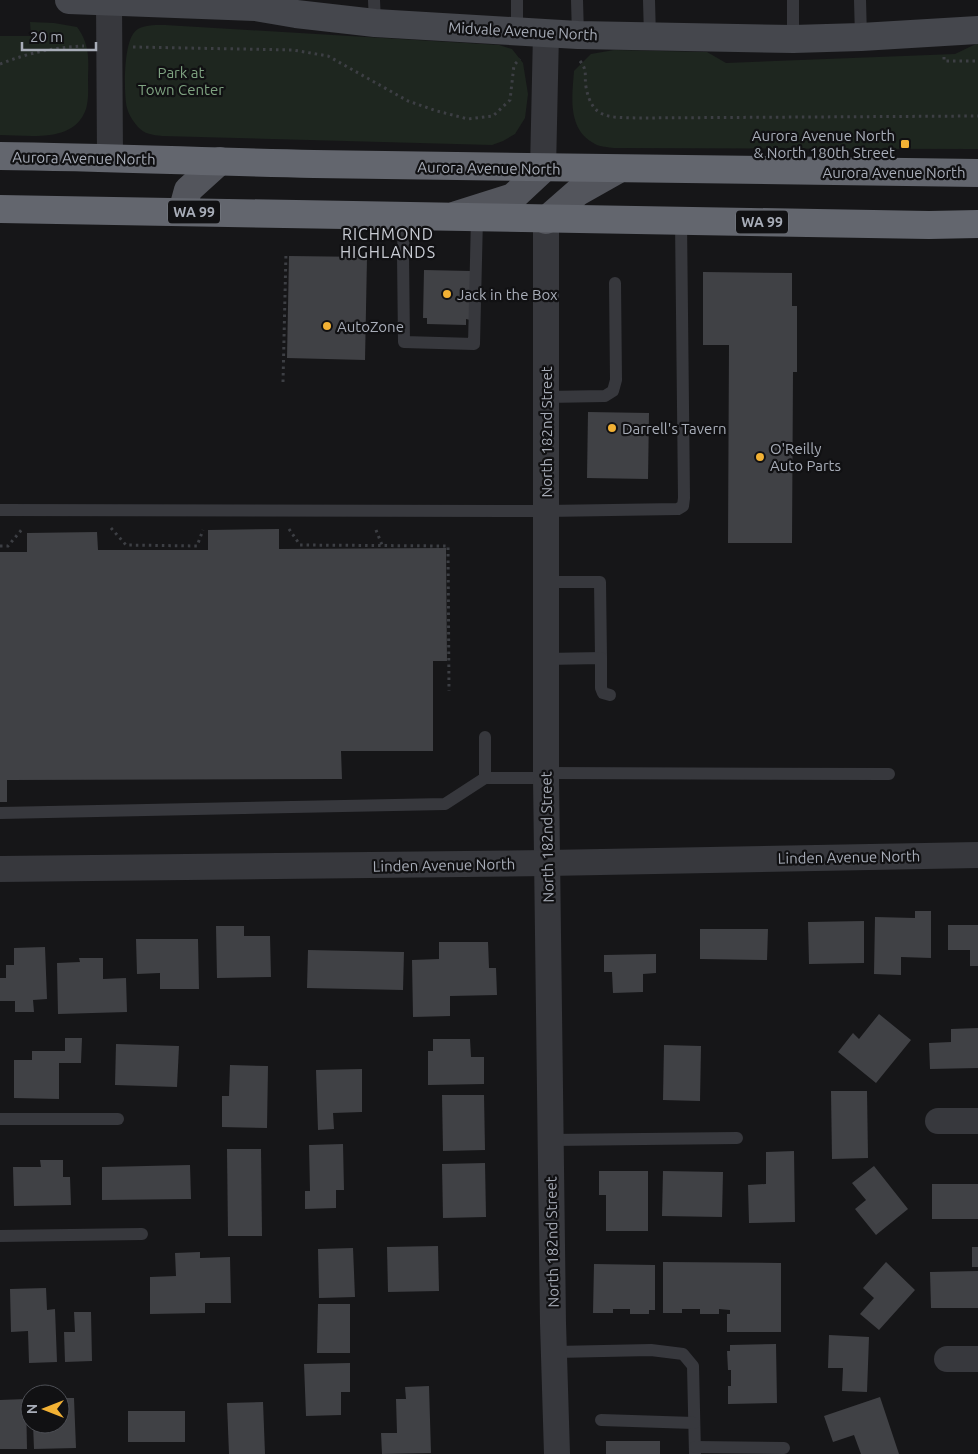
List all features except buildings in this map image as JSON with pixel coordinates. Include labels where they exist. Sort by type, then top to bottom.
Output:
[{"type":"highway","name":"Aurora Avenue North","points":[[0,156],[110,157],[543,169],[978,173]]},
{"type":"highway","name":"WA 99","points":[[0,209],[546,220],[978,224]]},
{"type":"main road","points":[[182,212],[188,190],[220,161]]},
{"type":"main road","points":[[450,217],[513,196],[543,169]]},
{"type":"main road","points":[[546,220],[578,192],[617,170]]},
{"type":"street","name":"Midvale Avenue North","points":[[70,0],[375,11],[519,45],[546,33],[578,48],[650,37],[792,39],[978,30]]},
{"type":"street","points":[[109,1],[110,157]]},
{"type":"street","points":[[543,169],[546,33]]},
{"type":"street","name":"North 182nd Street","points":[[546,220],[546,776],[550,1140],[557,1454]]},
{"type":"street","name":"Linden Avenue North","points":[[0,869],[547,864],[978,855]]},
{"type":"street","points":[[938,1121],[978,1121]]},
{"type":"street","points":[[947,1359],[978,1359]]},
{"type":"lane","points":[[517,0],[519,45]]},
{"type":"lane","points":[[578,0],[578,48]]},
{"type":"lane","points":[[649,0],[650,37]]},
{"type":"lane","points":[[792,0],[792,39]]},
{"type":"lane","points":[[860,0],[861,37]]},
{"type":"lane","points":[[404,216],[404,342],[474,344],[477,218]]},
{"type":"lane","points":[[0,510],[546,511],[678,509],[683,506],[684,498],[681,221]]},
{"type":"lane","points":[[546,397],[605,396],[613,391],[616,380],[616,283]]},
{"type":"lane","points":[[546,582],[600,582],[602,688],[603,693],[610,695]]},
{"type":"lane","points":[[546,659],[601,658]]},
{"type":"lane","points":[[485,737],[485,778]]},
{"type":"lane","points":[[0,813],[445,804],[485,778],[889,774]]},
{"type":"lane","points":[[0,1119],[118,1119]]},
{"type":"lane","points":[[550,1140],[738,1138]]},
{"type":"lane","points":[[0,1236],[142,1234]]},
{"type":"lane","points":[[555,1352],[651,1350],[683,1354],[693,1366],[695,1451],[784,1448]]},
{"type":"lane","points":[[602,1420],[694,1423]]},
{"type":"path","points":[[124,47],[293,50],[328,56],[408,101],[437,112],[468,119],[493,116],[510,100],[514,65],[519,45]]},
{"type":"path","points":[[0,64],[24,54],[62,47],[89,46]]},
{"type":"path","points":[[578,48],[586,68],[586,87],[592,105],[600,114],[609,116],[637,118],[978,116]]},
{"type":"path","points":[[283,382],[287,294],[286,252]]},
{"type":"path","points":[[0,546],[8,546],[24,527]]},
{"type":"path","points":[[102,528],[111,528],[126,545],[197,546],[205,527]]},
{"type":"path","points":[[288,527],[300,545],[448,546],[450,692]]},
{"type":"green space","points":[[30,22],[54,23],[77,27],[81,33],[88,57],[88,101],[86,109],[80,120],[71,128],[61,133],[36,136],[0,135],[0,36],[31,36]]},
{"type":"green space","name":"Park at Town Center","points":[[165,25],[499,45],[512,49],[523,63],[528,94],[525,118],[515,134],[492,145],[162,136],[149,134],[138,127],[127,110],[125,87],[126,58],[130,40],[139,28]]},
{"type":"green space","points":[[978,43],[978,149],[614,148],[597,145],[586,138],[576,122],[573,112],[572,91],[574,71],[591,54],[614,50],[707,52],[726,63],[955,54]]},
{"type":"place","name":"Aurora Avenue North & North 180th Street","points":[[905,144]]},
{"type":"place","name":"Jack in the Box","points":[[447,294]]},
{"type":"place","name":"AutoZone","points":[[327,326]]},
{"type":"place","name":"Darrell's Tavern","points":[[612,428]]},
{"type":"place","name":"O'Reilly Auto Parts","points":[[760,457]]},
{"type":"district","name":"RICHMOND HIGHLANDS","points":[[388,243]]}]
